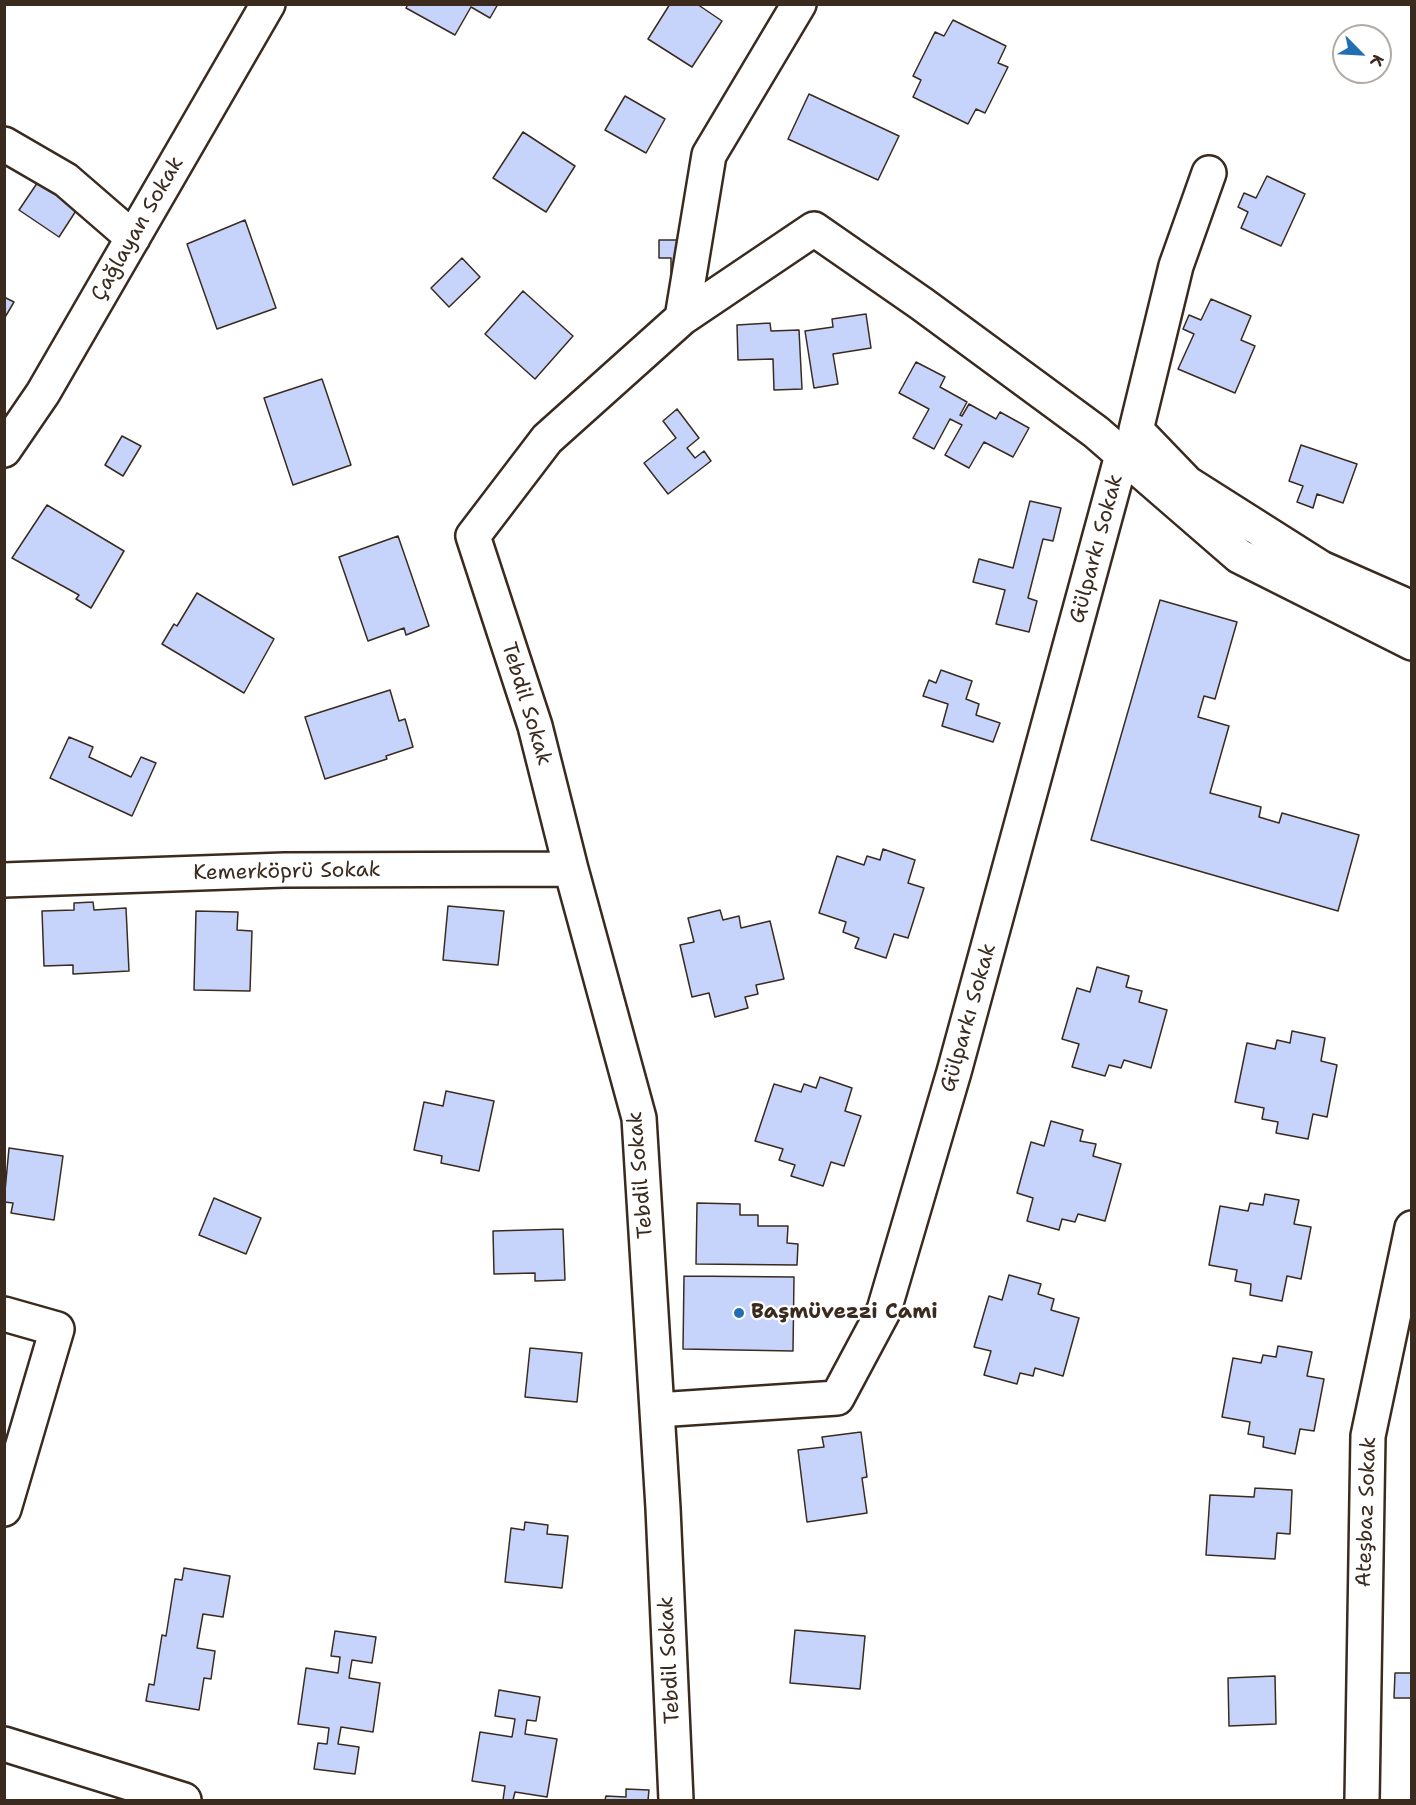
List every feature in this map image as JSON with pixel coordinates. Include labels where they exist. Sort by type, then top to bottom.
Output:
[{"type":"street","name":"Çağlayan Sokak","points":[[4,450],[43,393],[268,4]]},
{"type":"street","points":[[682,318],[709,155],[799,4]]},
{"type":"street","points":[[4,144],[66,180],[133,238]]},
{"type":"street","points":[[1209,173],[1176,266],[1136,430],[1187,483],[1321,568],[1412,608]]},
{"type":"street","points":[[682,318],[814,229],[922,304],[1096,432],[1239,556],[1412,644]]},
{"type":"street","name":"Tebdil Sokak","points":[[676,1800],[657,1410],[639,1118],[571,869],[535,726],[473,536],[547,439],[682,318]]},
{"type":"street","name":"Gülparkı Sokak","points":[[657,1410],[837,1398],[884,1310],[957,1061],[1122,455]]},
{"type":"street","name":"Kemerköprü Sokak","points":[[4,880],[284,870],[571,869]]},
{"type":"street","name":"Ateşbaz Sokak","points":[[1362,1800],[1368,1436],[1412,1228]]},
{"type":"street","points":[[4,1314],[57,1329],[4,1509]]},
{"type":"street","points":[[4,1744],[184,1800]]},
{"type":"building","points":[[408,4],[498,4],[490,18],[471,7],[455,35],[406,8]]},
{"type":"building","points":[[670,4],[697,4],[722,21],[692,67],[648,39]]},
{"type":"building","points":[[953,20],[1006,46],[998,63],[1008,67],[985,113],[976,109],[968,124],[913,97],[921,80],[913,76],[935,32],[944,36]]},
{"type":"building","points":[[809,94],[899,136],[878,180],[788,139]]},
{"type":"building","points":[[625,96],[665,119],[646,153],[605,130]]},
{"type":"building","points":[[523,132],[575,166],[546,212],[493,178]]},
{"type":"building","points":[[44,173],[83,200],[59,237],[19,210]]},
{"type":"building","points":[[1267,176],[1305,194],[1281,246],[1241,228],[1248,212],[1238,207],[1244,193],[1256,198]]},
{"type":"building","points":[[245,220],[276,308],[217,329],[187,244]]},
{"type":"building","points":[[659,240],[685,240],[685,275],[671,275],[671,258],[659,258]]},
{"type":"building","points":[[462,258],[480,277],[449,307],[431,288]]},
{"type":"building","points":[[523,291],[573,336],[535,379],[485,334]]},
{"type":"building","points":[[4,297],[14,302],[4,319]]},
{"type":"building","points":[[1211,299],[1251,316],[1241,340],[1255,346],[1235,393],[1178,369],[1194,334],[1183,329],[1189,315],[1201,320]]},
{"type":"building","points":[[866,314],[871,348],[833,354],[838,384],[814,388],[805,331],[833,327],[832,319]]},
{"type":"building","points":[[770,323],[771,331],[799,330],[802,389],[774,390],[773,359],[738,360],[737,325]]},
{"type":"building","points":[[916,362],[945,377],[940,387],[967,402],[960,415],[962,416],[969,404],[996,419],[1000,412],[1029,428],[1013,457],[984,442],[969,468],[945,455],[962,425],[950,419],[934,449],[913,438],[929,409],[899,393]]},
{"type":"building","points":[[322,379],[351,465],[293,485],[264,398]]},
{"type":"building","points":[[677,409],[699,438],[687,448],[695,458],[704,451],[711,461],[668,494],[644,463],[676,438],[663,421]]},
{"type":"building","points":[[122,436],[141,446],[123,476],[105,465]]},
{"type":"building","points":[[1301,445],[1357,464],[1343,503],[1317,494],[1313,508],[1297,502],[1303,486],[1289,481]]},
{"type":"building","points":[[1030,501],[1061,508],[1053,541],[1043,539],[1028,598],[1037,601],[1029,632],[996,624],[1005,590],[973,582],[979,559],[1013,568]]},
{"type":"building","points":[[47,505],[124,551],[91,608],[76,599],[79,595],[12,558]]},
{"type":"building","points":[[398,536],[429,626],[406,635],[404,628],[368,641],[339,557]]},
{"type":"building","points":[[197,593],[274,639],[244,693],[162,644],[174,624],[177,626]]},
{"type":"building","points":[[1160,600],[1237,622],[1215,699],[1204,696],[1198,717],[1229,726],[1210,793],[1261,807],[1259,817],[1279,823],[1282,813],[1359,835],[1338,911],[1091,840]]},
{"type":"building","points":[[941,670],[972,681],[966,699],[979,704],[976,715],[1000,723],[993,742],[942,726],[948,704],[923,696],[929,680],[936,683]]},
{"type":"building","points":[[390,690],[399,721],[405,719],[413,747],[386,756],[387,759],[325,779],[305,717]]},
{"type":"building","points":[[69,737],[93,747],[89,757],[131,777],[141,757],[156,763],[132,816],[50,778]]},
{"type":"building","points":[[883,849],[915,860],[908,883],[924,888],[908,938],[894,934],[886,958],[855,948],[859,938],[843,932],[846,922],[819,913],[837,856],[864,865],[867,856],[880,860]]},
{"type":"building","points":[[93,902],[94,910],[126,908],[129,971],[73,974],[73,965],[44,966],[42,911],[74,910],[74,903]]},
{"type":"building","points":[[448,906],[504,911],[498,965],[443,960]]},
{"type":"building","points":[[720,910],[723,920],[739,916],[741,928],[770,921],[784,979],[756,985],[758,994],[745,997],[748,1008],[715,1017],[709,993],[692,997],[680,945],[694,942],[688,918]]},
{"type":"building","points":[[196,911],[238,912],[237,930],[252,931],[250,991],[194,990]]},
{"type":"building","points":[[1097,967],[1129,976],[1126,987],[1142,991],[1139,1002],[1167,1010],[1151,1068],[1124,1060],[1121,1068],[1109,1065],[1105,1076],[1072,1067],[1079,1044],[1062,1039],[1077,988],[1090,992]]},
{"type":"building","points":[[1292,1031],[1325,1038],[1321,1061],[1337,1065],[1327,1117],[1313,1114],[1308,1139],[1276,1133],[1278,1122],[1262,1119],[1264,1108],[1235,1102],[1247,1043],[1275,1049],[1277,1040],[1290,1043]]},
{"type":"building","points":[[820,1077],[852,1088],[845,1111],[861,1116],[844,1166],[831,1162],[823,1186],[791,1176],[795,1165],[779,1160],[783,1149],[755,1141],[774,1084],[801,1092],[804,1084],[816,1088]]},
{"type":"building","points":[[446,1091],[494,1101],[479,1171],[441,1163],[442,1156],[414,1150],[424,1102],[443,1106]]},
{"type":"building","points":[[1051,1121],[1083,1130],[1080,1141],[1096,1144],[1093,1156],[1121,1164],[1105,1221],[1078,1214],[1075,1222],[1062,1219],[1059,1230],[1027,1221],[1033,1198],[1017,1193],[1031,1142],[1044,1146]]},
{"type":"building","points":[[9,1148],[63,1156],[54,1220],[11,1213],[13,1203],[4,1202]]},
{"type":"building","points":[[1265,1194],[1299,1200],[1294,1224],[1311,1227],[1301,1279],[1287,1276],[1282,1301],[1250,1295],[1251,1284],[1235,1281],[1237,1270],[1209,1265],[1220,1206],[1248,1211],[1250,1203],[1263,1205]]},
{"type":"building","points":[[214,1198],[261,1218],[246,1254],[199,1235]]},
{"type":"building","points":[[697,1203],[740,1204],[740,1215],[758,1215],[758,1226],[788,1226],[787,1243],[798,1244],[797,1265],[696,1264]]},
{"type":"building","points":[[563,1229],[565,1280],[535,1281],[535,1273],[494,1274],[493,1231]]},
{"type":"building","points":[[1009,1275],[1041,1284],[1038,1294],[1054,1299],[1051,1310],[1079,1318],[1063,1376],[1035,1368],[1033,1376],[1020,1373],[1017,1384],[984,1375],[991,1351],[974,1347],[989,1296],[1002,1300]]},
{"type":"building","name":"Başmüvezzi Cami","points":[[684,1276],[794,1277],[793,1351],[683,1349]]},
{"type":"building","points":[[1278,1346],[1312,1352],[1307,1376],[1324,1379],[1314,1431],[1300,1429],[1295,1454],[1263,1447],[1264,1437],[1248,1434],[1250,1422],[1222,1417],[1233,1358],[1261,1363],[1263,1355],[1276,1357]]},
{"type":"building","points":[[530,1348],[582,1353],[577,1402],[525,1397]]},
{"type":"building","points":[[861,1432],[867,1477],[862,1478],[867,1513],[807,1522],[798,1450],[824,1447],[822,1437]]},
{"type":"building","points":[[1255,1488],[1292,1490],[1290,1534],[1277,1533],[1275,1559],[1206,1555],[1210,1495],[1254,1497]]},
{"type":"building","points":[[525,1522],[548,1525],[547,1534],[568,1536],[562,1588],[505,1582],[511,1528],[524,1530]]},
{"type":"building","points":[[184,1568],[230,1576],[223,1617],[203,1614],[197,1648],[215,1651],[211,1679],[204,1678],[199,1710],[146,1701],[149,1684],[154,1685],[162,1635],[166,1636],[175,1579],[182,1580]]},
{"type":"building","points":[[795,1630],[865,1636],[860,1689],[790,1683]]},
{"type":"building","points":[[335,1631],[376,1637],[372,1663],[352,1660],[349,1678],[380,1683],[373,1732],[341,1727],[338,1744],[359,1747],[355,1774],[314,1769],[318,1743],[327,1744],[329,1728],[298,1724],[306,1668],[338,1673],[340,1657],[331,1656]]},
{"type":"building","points":[[1395,1673],[1412,1673],[1412,1698],[1394,1698]]},
{"type":"building","points":[[1275,1676],[1276,1724],[1229,1726],[1228,1678]]},
{"type":"building","points":[[499,1690],[540,1697],[536,1721],[527,1720],[525,1734],[557,1739],[547,1797],[515,1792],[513,1800],[503,1800],[505,1786],[472,1781],[480,1732],[512,1737],[515,1719],[495,1716]]},
{"type":"building","points":[[626,1789],[649,1790],[648,1800],[605,1800],[606,1796],[626,1797]]},
{"type":"place","name":"Başmüvezzi Cami","points":[[739,1313]]}]
